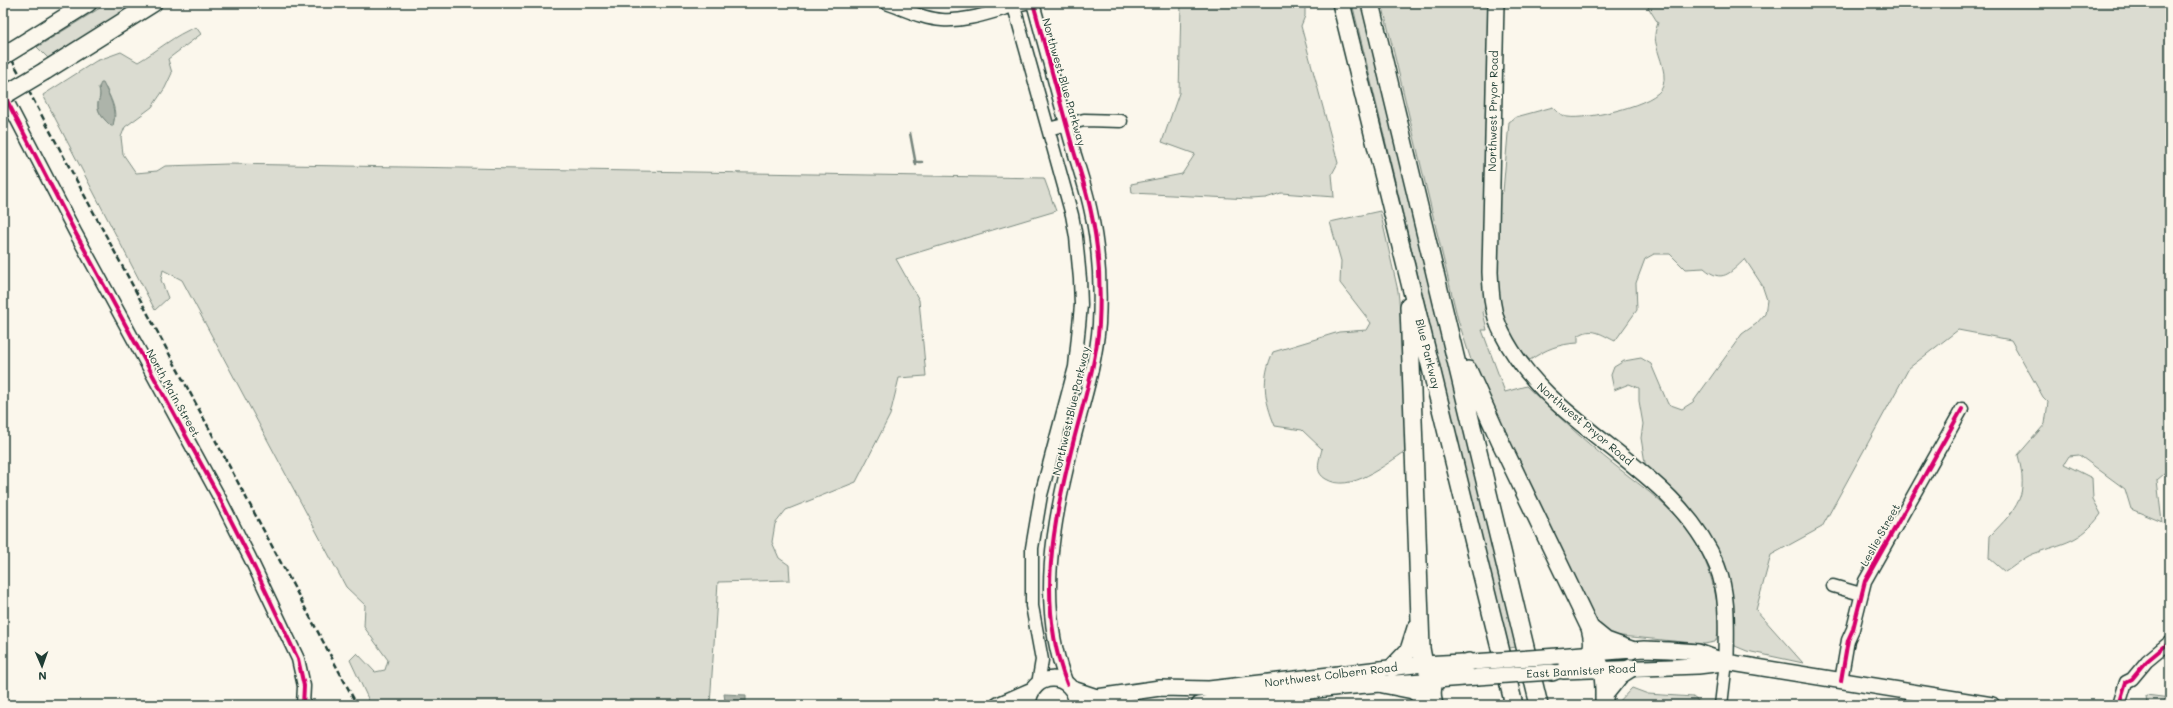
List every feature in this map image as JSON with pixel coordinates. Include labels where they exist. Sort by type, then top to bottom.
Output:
[{"type":"highway","points":[[3,56],[88,3]]},
{"type":"highway","points":[[4,96],[153,3]]},
{"type":"highway","name":"Blue Parkway","points":[[1341,3],[1391,211],[1408,268],[1514,705]]},
{"type":"highway","points":[[1370,3],[1540,705]]},
{"type":"highway","points":[[1408,268],[1419,616],[1423,664],[1429,674],[1436,679]]},
{"type":"highway","points":[[1440,288],[1473,383],[1590,628],[1594,645],[1591,653],[1579,663],[1555,664]]},
{"type":"highway","points":[[1392,668],[1409,650],[1419,616]]},
{"type":"highway","points":[[1590,628],[1606,641],[1631,650]]},
{"type":"highway","points":[[1591,653],[1598,661],[1602,669],[1604,700]]},
{"type":"highway","points":[[1433,705],[1432,690],[1436,679],[1443,671],[1451,667],[1473,667]]},
{"type":"highway","points":[[1604,700],[1620,675],[1631,668]]},
{"type":"highway","points":[[1383,684],[1413,690],[1433,705]]},
{"type":"main road","name":"Northwest Pryor Road","points":[[1496,3],[1490,272],[1494,312],[1502,333],[1530,378],[1650,480],[1682,509],[1694,524],[1717,568],[1725,600],[1726,662]]},
{"type":"main road","name":"East Bannister Road","points":[[1591,653],[1631,650],[1698,652],[1726,662],[1992,705]]},
{"type":"main road","name":"East Bannister Road","points":[[1473,667],[1555,664],[1602,669],[1698,666],[1726,662]]},
{"type":"main road","name":"Northwest Colbern Road","points":[[1035,687],[1052,679],[1087,694],[1106,696],[1129,691],[1160,688],[1209,689],[1423,664],[1473,667]]},
{"type":"main road","name":"Northwest Colbern Road","points":[[1199,705],[1273,695],[1436,679]]},
{"type":"main road","points":[[998,705],[1035,687]]},
{"type":"main road","points":[[1028,705],[1035,687]]},
{"type":"main road","points":[[1070,687],[1077,705]]},
{"type":"street","points":[[886,3],[927,18],[942,20],[967,19],[1013,4],[1026,3]]},
{"type":"street","name":"Northwest Blue Parkway","points":[[1033,3],[1091,211],[1098,266],[1099,296],[1096,352],[1091,380],[1057,508],[1051,559],[1050,601],[1058,661],[1070,687]]},
{"type":"street","name":"Northwest Blue Parkway","points":[[1013,4],[1076,237],[1080,305],[1075,367],[1041,495],[1032,548],[1032,606],[1042,660],[1035,687]]},
{"type":"street","name":"North Main Street","points":[[4,96],[75,232],[214,488],[250,558],[298,659],[304,686],[303,705]]},
{"type":"street","points":[[1048,129],[1084,120],[1121,121]]},
{"type":"street","name":"Leslie Street","points":[[1845,681],[1856,642],[1853,629],[1861,594],[1870,572],[1962,409]]},
{"type":"street","points":[[1833,586],[1861,594]]},
{"type":"street","points":[[2119,705],[2126,682],[2132,679],[2147,661],[2170,642]]},
{"type":"street","name":"Northwest Pryor Road","points":[[1721,705],[1726,662]]},
{"type":"street","points":[[2127,705],[2132,686],[2132,679]]},
{"type":"shaded area","points":[[108,3],[139,3],[48,58],[37,47]]},
{"type":"shaded area","points":[[1181,3],[1302,3],[1305,5],[1305,16],[1301,26],[1338,163],[1332,174],[1334,197],[1281,193],[1266,198],[1250,199],[1132,193],[1131,184],[1182,174],[1195,154],[1162,142],[1179,93]]},
{"type":"shaded area","points":[[1352,3],[1362,3],[1518,647],[1508,648]]},
{"type":"shaded area","points":[[1382,3],[1489,3],[1486,95],[1486,304],[1483,312],[1487,330],[1482,330],[1505,392],[1526,386],[1586,441],[1661,502],[1688,532],[1700,550],[1709,571],[1715,591],[1718,635],[1715,642],[1704,644],[1611,635],[1599,629],[1472,363],[1458,320]]},
{"type":"shaded area","points":[[1649,3],[2170,3],[2170,469],[2157,480],[2162,522],[2131,509],[2125,489],[2079,455],[2069,456],[2064,464],[2092,478],[2093,499],[2101,514],[2086,531],[2079,536],[2063,544],[2033,554],[2005,572],[1989,558],[1990,536],[2008,517],[2019,500],[2022,481],[2018,455],[2045,424],[2048,402],[2043,397],[2011,340],[1958,330],[1909,368],[1822,527],[1771,555],[1756,610],[1803,663],[1747,651],[1735,646],[1720,560],[1646,469],[1641,438],[1643,424],[1639,401],[1639,388],[1629,384],[1614,390],[1611,375],[1614,367],[1624,361],[1641,358],[1651,364],[1668,404],[1682,409],[1693,402],[1742,334],[1756,324],[1765,314],[1767,300],[1762,285],[1745,259],[1735,269],[1726,275],[1721,276],[1710,273],[1704,268],[1685,269],[1670,254],[1654,254],[1645,259],[1636,283],[1637,310],[1615,341],[1597,332],[1583,333],[1578,336],[1578,343],[1553,348],[1530,360],[1516,346],[1507,328],[1497,285],[1496,197],[1503,192],[1509,122],[1516,117],[1553,107],[1560,114],[1566,117],[1604,114],[1635,105],[1658,93],[1663,86],[1664,73],[1657,48],[1655,33],[1658,23],[1648,7]]},
{"type":"shaded area","points":[[196,27],[201,34],[168,59],[172,73],[165,88],[152,107],[125,127],[121,137],[123,154],[136,173],[157,171],[165,166],[228,164],[1044,178],[1056,211],[896,259],[919,300],[926,376],[899,378],[890,415],[856,482],[786,510],[775,524],[772,542],[779,558],[789,565],[790,580],[718,582],[710,705],[371,705],[350,660],[357,653],[375,672],[385,670],[388,660],[364,627],[365,605],[346,587],[182,280],[163,270],[161,280],[168,298],[155,310],[43,95],[96,61],[121,52],[138,62],[188,30]],"holes":[[[98,87],[106,88],[115,112],[114,122],[111,126],[98,110],[100,95]]]},
{"type":"shaded area","points":[[101,83],[103,83],[112,104],[114,114],[113,126],[111,126],[104,119],[98,107],[100,96],[99,88]]},
{"type":"shaded area","points":[[1380,211],[1398,291],[1402,328],[1406,451],[1368,476],[1346,483],[1336,483],[1326,479],[1320,473],[1318,466],[1322,449],[1302,430],[1275,426],[1266,398],[1265,380],[1273,352],[1339,332],[1367,330],[1371,323],[1340,283],[1341,261],[1330,222]]},
{"type":"shaded area","points":[[1632,688],[1648,694],[1693,697],[1703,705],[1616,705]]},
{"type":"shaded area","points":[[724,694],[746,695],[746,701],[725,701]]},
{"type":"shaded area","points":[[2146,695],[2170,698],[2170,705],[2147,705]]},
{"type":"waterway","points":[[910,133],[916,165]]},
{"type":"waterway","points":[[915,162],[922,162]]},
{"type":"railway","points":[[3,43],[357,705]]},
{"type":"cycle path","points":[[1033,3],[1089,203],[1094,226],[1099,268],[1099,324],[1095,354],[1059,504],[1051,564],[1050,594],[1052,624],[1058,654],[1067,684]]},
{"type":"cycle path","points":[[3,93],[75,232],[218,495],[250,558],[298,659],[304,686],[303,705]]},
{"type":"cycle path","points":[[1841,681],[1848,640],[1853,629],[1865,581],[1962,409]]},
{"type":"cycle path","points":[[2119,705],[2126,682],[2132,679],[2147,661],[2170,642]]}]
